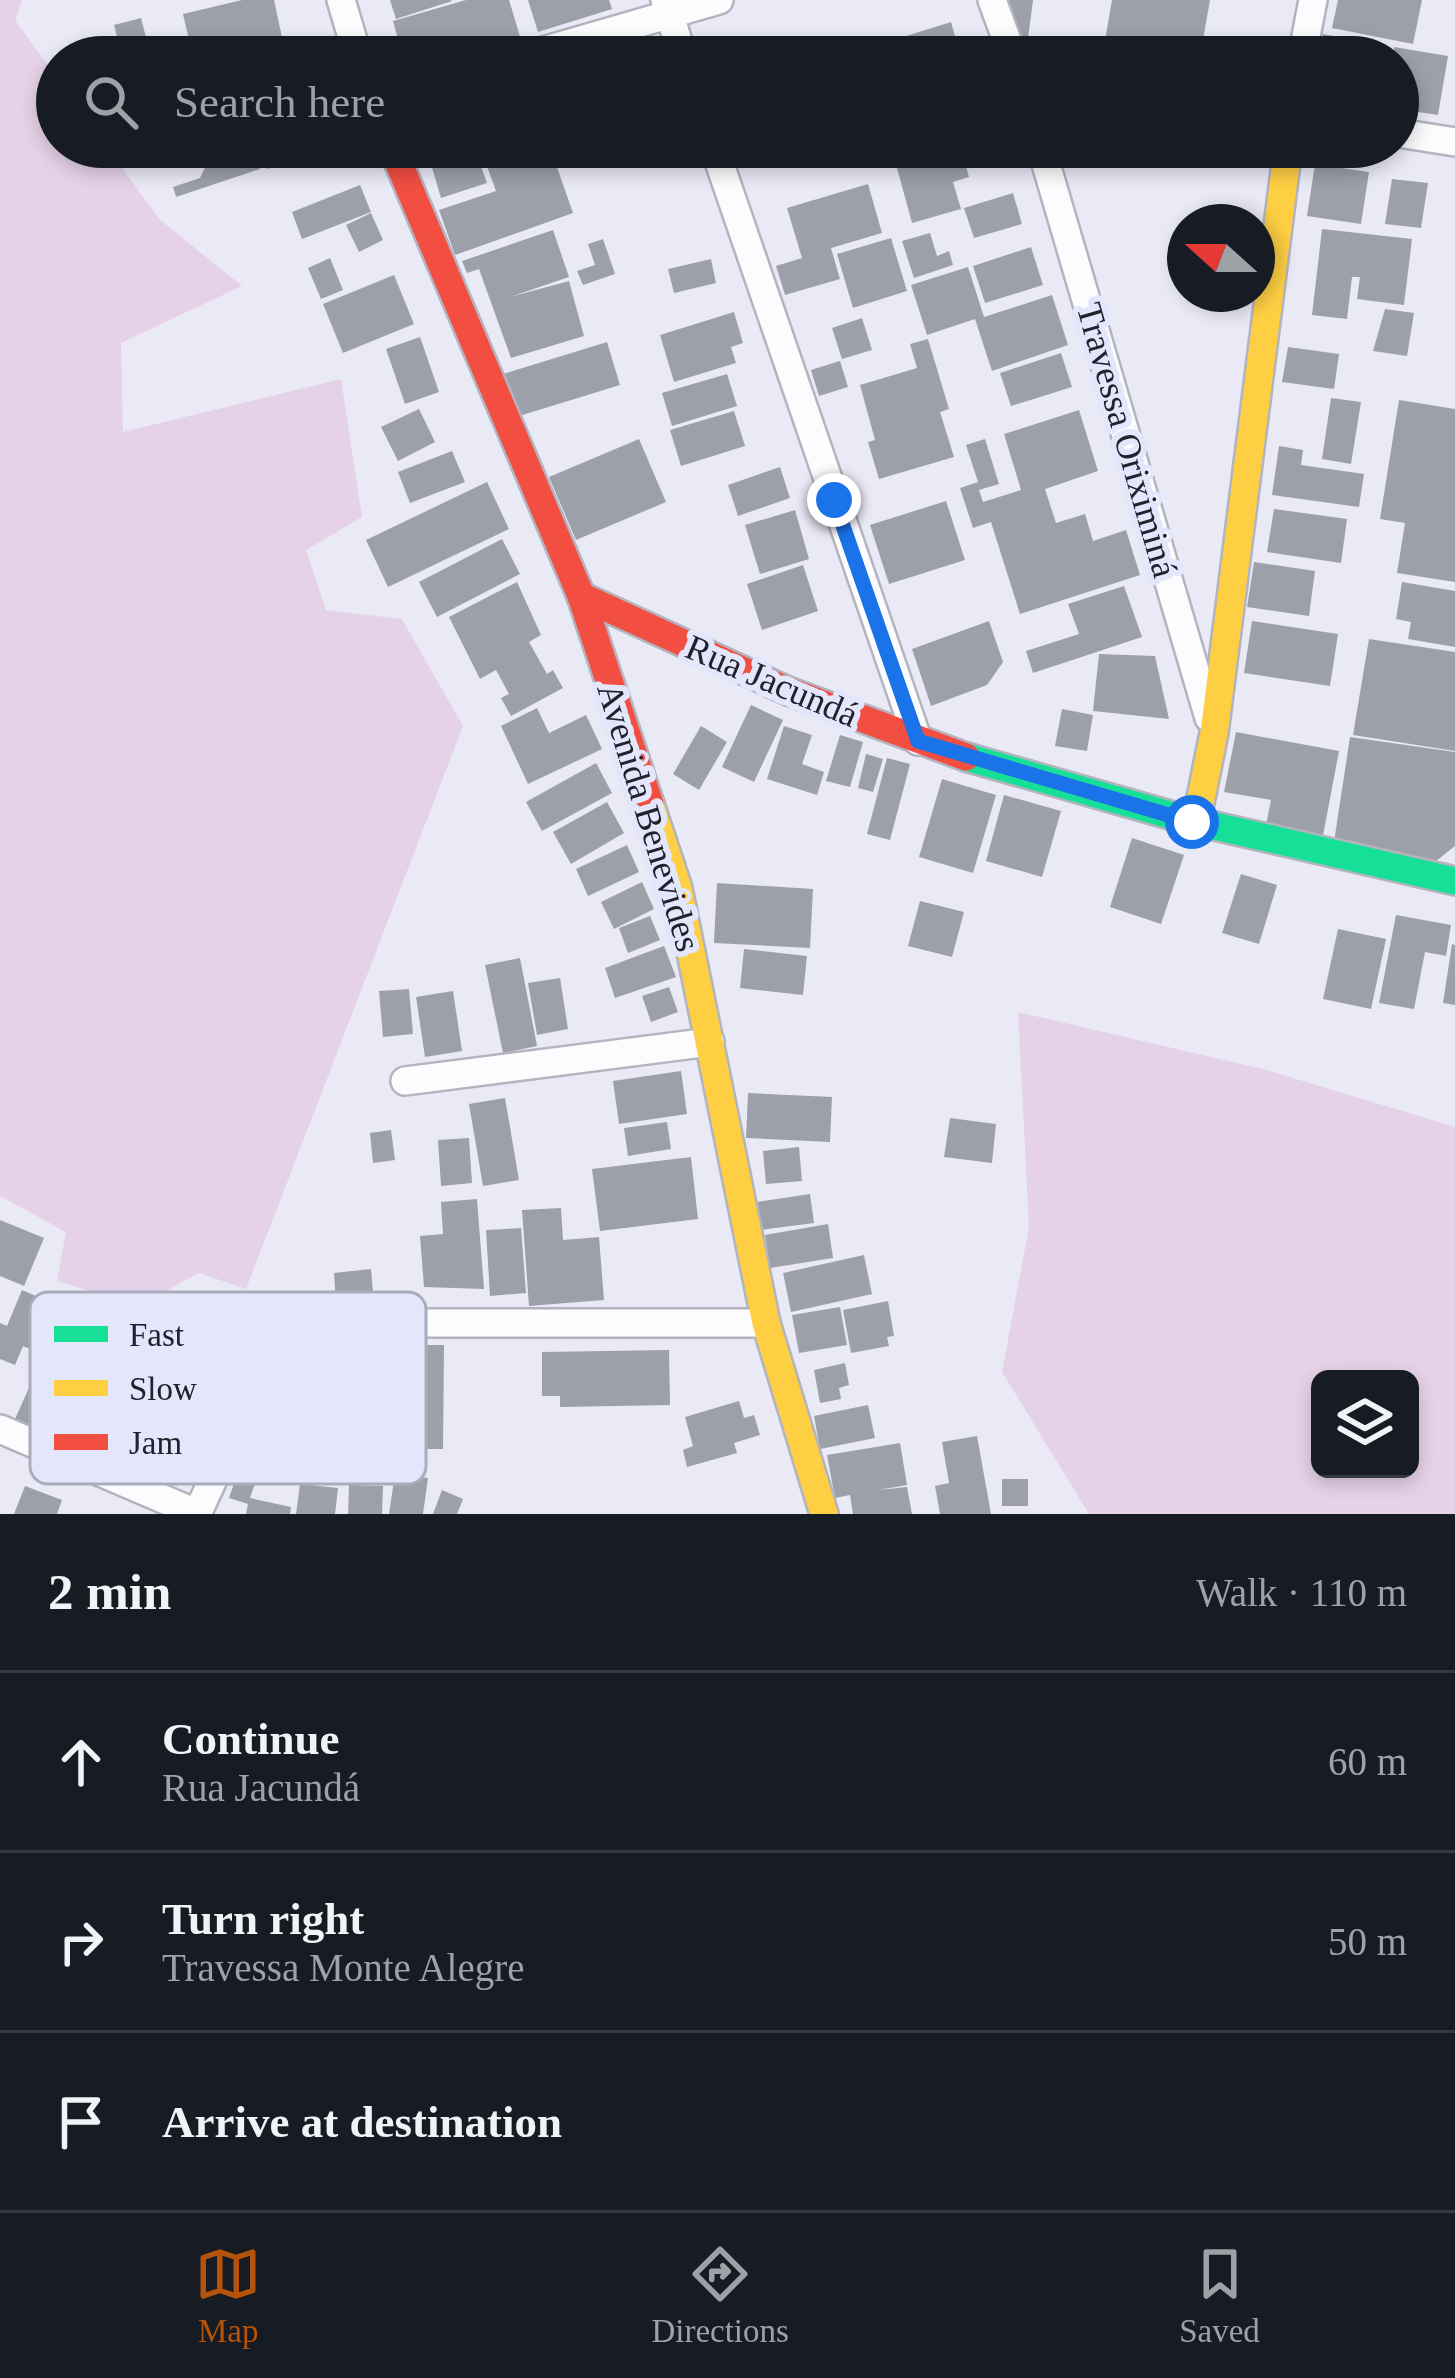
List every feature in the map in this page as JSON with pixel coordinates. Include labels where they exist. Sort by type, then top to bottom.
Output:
[{"type":"street","points":[[341,0],[352,36]]},
{"type":"street","points":[[582,36],[666,7],[719,0]]},
{"type":"street","points":[[992,0],[1005,36]]},
{"type":"street","points":[[1306,36],[1312,0]]},
{"type":"street","points":[[666,7],[676,36]]},
{"type":"street","points":[[1419,136],[1455,142]]},
{"type":"street","name":"Avenida Benevides","points":[[401,168],[581,596],[678,888],[766,1322],[824,1514]]},
{"type":"street","points":[[720,168],[918,741]]},
{"type":"street","name":"Travessa Oriximiná","points":[[1047,168],[1214,733]]},
{"type":"street","points":[[1196,823],[1214,733],[1285,168]]},
{"type":"street","name":"Rua Jacundá","points":[[581,596],[775,686],[918,741],[1196,823],[1455,881]]},
{"type":"street","points":[[405,1082],[710,1042]]},
{"type":"street","points":[[426,1321],[766,1322]]},
{"type":"street","points":[[0,1430],[30,1443]]},
{"type":"street","points":[[127,1484],[198,1514],[212,1484]]},
{"type":"shaded area","points":[[0,0],[22,0],[15,20],[36,49],[36,168],[122,168],[159,219],[242,286],[121,343],[123,432],[341,379],[362,517],[306,550],[326,610],[402,619],[463,726],[246,1289],[199,1273],[164,1292],[93,1292],[57,1281],[66,1232],[0,1196]]},
{"type":"shaded area","points":[[1018,1012],[1267,1070],[1455,1127],[1455,1514],[1089,1514],[1002,1372],[1029,1227]]},
{"type":"building","points":[[242,0],[274,0],[282,36],[188,36],[183,14]]},
{"type":"building","points":[[390,0],[451,0],[452,1],[396,19]]},
{"type":"building","points":[[466,0],[509,0],[520,36],[397,36],[393,21]]},
{"type":"building","points":[[528,0],[609,0],[612,9],[538,32]]},
{"type":"building","points":[[1008,0],[1033,0],[1028,36],[1014,36]]},
{"type":"building","points":[[1112,0],[1210,0],[1204,36],[1106,36]]},
{"type":"building","points":[[1338,0],[1422,0],[1415,36],[1372,36],[1332,28]]},
{"type":"building","points":[[141,18],[146,36],[117,36],[114,25]]},
{"type":"building","points":[[951,22],[955,36],[906,36]]},
{"type":"building","points":[[1419,51],[1448,56],[1438,115],[1419,112]]},
{"type":"building","points":[[205,168],[260,169],[176,197],[173,187],[200,178]]},
{"type":"building","points":[[432,168],[482,168],[487,183],[441,198]]},
{"type":"building","points":[[488,168],[557,168],[573,213],[455,255],[439,210],[496,191]]},
{"type":"building","points":[[897,168],[966,168],[969,177],[953,182],[961,209],[912,223]]},
{"type":"building","points":[[1314,168],[1369,172],[1361,224],[1307,216]]},
{"type":"building","points":[[1392,179],[1428,183],[1421,228],[1385,224]]},
{"type":"building","points":[[868,184],[882,233],[831,248],[840,279],[785,295],[776,266],[802,258],[787,208]]},
{"type":"building","points":[[360,185],[371,212],[302,239],[292,212]]},
{"type":"building","points":[[1013,193],[1022,224],[974,238],[964,208]]},
{"type":"building","points":[[371,213],[383,240],[359,252],[346,225]]},
{"type":"building","points":[[1322,229],[1412,239],[1404,305],[1357,299],[1360,277],[1352,277],[1347,319],[1312,315]]},
{"type":"building","points":[[553,230],[569,277],[510,297],[569,281],[584,336],[511,358],[479,269],[467,273],[462,261]]},
{"type":"building","points":[[930,233],[937,256],[949,251],[953,265],[914,278],[902,241]]},
{"type":"building","points":[[891,238],[907,291],[853,308],[837,254]]},
{"type":"building","points":[[603,239],[615,274],[583,285],[577,271],[595,265],[588,244]]},
{"type":"building","points":[[1031,247],[1043,285],[985,303],[973,266]]},
{"type":"building","points":[[330,258],[343,290],[321,299],[308,268]]},
{"type":"building","points":[[711,259],[716,283],[674,293],[668,269]]},
{"type":"building","points":[[968,267],[984,317],[1052,295],[1068,345],[992,371],[975,319],[927,335],[911,285]]},
{"type":"building","points":[[394,275],[414,324],[343,353],[323,304]]},
{"type":"building","points":[[1385,309],[1414,313],[1407,356],[1373,351]]},
{"type":"building","points":[[734,312],[743,343],[731,347],[736,363],[674,382],[660,335]]},
{"type":"building","points":[[862,318],[872,350],[842,359],[832,328]]},
{"type":"building","points":[[420,337],[439,392],[405,404],[386,349]]},
{"type":"building","points":[[928,339],[949,409],[940,412],[954,457],[879,479],[868,442],[875,440],[860,385],[917,368],[910,344]]},
{"type":"building","points":[[607,342],[620,385],[516,417],[503,374]]},
{"type":"building","points":[[1288,347],[1339,354],[1334,389],[1282,382]]},
{"type":"building","points":[[1061,353],[1072,387],[1011,406],[1000,373]]},
{"type":"building","points":[[840,361],[848,387],[819,396],[811,370]]},
{"type":"building","points":[[727,374],[737,406],[672,426],[662,393]]},
{"type":"building","points":[[1331,398],[1361,402],[1351,464],[1322,459]]},
{"type":"building","points":[[1399,400],[1455,409],[1455,582],[1397,573],[1405,523],[1380,519]]},
{"type":"building","points":[[419,409],[435,442],[398,461],[381,427]]},
{"type":"building","points":[[1079,410],[1098,471],[1045,489],[1056,523],[1085,514],[1093,541],[1126,530],[1140,575],[1020,614],[991,522],[973,528],[960,488],[978,482],[966,445],[985,439],[999,484],[979,490],[983,502],[1021,490],[1004,434]]},
{"type":"building","points":[[734,411],[745,446],[681,466],[670,430]]},
{"type":"building","points":[[639,439],[666,502],[576,540],[549,477]]},
{"type":"building","points":[[1279,446],[1303,450],[1301,465],[1364,474],[1359,507],[1272,495]]},
{"type":"building","points":[[452,451],[465,482],[410,503],[398,472]]},
{"type":"building","points":[[780,467],[790,498],[738,516],[728,485]]},
{"type":"building","points":[[487,482],[509,529],[388,587],[366,540]]},
{"type":"building","points":[[946,501],[965,560],[889,584],[870,525]]},
{"type":"building","points":[[1274,509],[1347,519],[1341,563],[1267,552]]},
{"type":"building","points":[[795,510],[809,559],[760,574],[745,525]]},
{"type":"building","points":[[502,539],[520,574],[437,617],[419,582]]},
{"type":"building","points":[[1254,562],[1315,571],[1309,616],[1247,607]]},
{"type":"building","points":[[803,565],[818,611],[762,630],[747,584]]},
{"type":"building","points":[[517,582],[541,635],[529,642],[547,674],[553,670],[563,688],[511,716],[501,698],[509,694],[496,670],[480,679],[449,617]]},
{"type":"building","points":[[1402,582],[1455,591],[1455,647],[1408,639],[1411,622],[1396,619]]},
{"type":"building","points":[[1124,586],[1142,637],[1033,673],[1026,651],[1079,634],[1068,604]]},
{"type":"building","points":[[989,621],[1003,662],[987,685],[931,706],[912,649]]},
{"type":"building","points":[[1252,621],[1338,634],[1330,686],[1244,673]]},
{"type":"building","points":[[1369,639],[1455,652],[1455,751],[1353,735]]},
{"type":"building","points":[[1099,654],[1155,656],[1169,719],[1093,711]]},
{"type":"building","points":[[751,705],[783,720],[754,782],[722,767]]},
{"type":"building","points":[[537,708],[549,733],[586,715],[602,749],[528,784],[501,726]]},
{"type":"building","points":[[1062,709],[1093,715],[1087,751],[1055,746]]},
{"type":"building","points":[[701,726],[727,742],[699,790],[673,774]]},
{"type":"building","points":[[784,726],[812,735],[802,764],[824,772],[817,795],[767,779]]},
{"type":"building","points":[[1236,732],[1339,751],[1322,841],[1265,830],[1271,800],[1224,792]]},
{"type":"building","points":[[840,735],[863,742],[850,787],[826,781]]},
{"type":"building","points":[[1350,737],[1455,752],[1455,846],[1426,869],[1332,855]]},
{"type":"building","points":[[866,754],[883,759],[873,792],[858,788]]},
{"type":"building","points":[[887,758],[910,764],[890,840],[867,834]]},
{"type":"building","points":[[596,763],[612,793],[542,831],[526,802]]},
{"type":"building","points":[[942,779],[996,795],[973,873],[919,857]]},
{"type":"building","points":[[1004,795],[1061,811],[1042,877],[986,861]]},
{"type":"building","points":[[607,802],[624,833],[571,864],[553,832]]},
{"type":"building","points":[[1132,838],[1184,855],[1161,924],[1110,907]]},
{"type":"building","points":[[627,845],[639,872],[588,896],[576,869]]},
{"type":"building","points":[[1241,874],[1277,885],[1259,944],[1222,933]]},
{"type":"building","points":[[642,882],[654,909],[614,929],[601,902]]},
{"type":"building","points":[[717,883],[813,889],[810,948],[714,943]]},
{"type":"building","points":[[920,901],[964,912],[952,957],[908,946]]},
{"type":"building","points":[[1396,915],[1451,925],[1446,956],[1425,952],[1414,1009],[1379,1003]]},
{"type":"building","points":[[650,916],[660,940],[628,953],[619,928]]},
{"type":"building","points":[[1338,929],[1386,939],[1371,1009],[1323,999]]},
{"type":"building","points":[[1455,945],[1455,1005],[1443,1003]]},
{"type":"building","points":[[664,946],[676,977],[615,998],[605,968]]},
{"type":"building","points":[[744,949],[807,956],[803,995],[740,988]]},
{"type":"building","points":[[520,958],[537,1046],[503,1053],[485,965]]},
{"type":"building","points":[[560,978],[568,1029],[537,1035],[528,983]]},
{"type":"building","points":[[669,987],[678,1012],[651,1022],[642,996]]},
{"type":"building","points":[[409,989],[413,1034],[383,1037],[379,991]]},
{"type":"building","points":[[453,991],[462,1051],[425,1057],[416,997]]},
{"type":"building","points":[[681,1071],[687,1114],[619,1124],[613,1081]]},
{"type":"building","points":[[748,1093],[832,1097],[830,1142],[746,1138]]},
{"type":"building","points":[[505,1098],[519,1180],[483,1186],[469,1104]]},
{"type":"building","points":[[950,1118],[996,1124],[992,1163],[944,1157]]},
{"type":"building","points":[[667,1122],[671,1149],[628,1156],[624,1128]]},
{"type":"building","points":[[391,1130],[395,1160],[373,1163],[370,1133]]},
{"type":"building","points":[[469,1138],[472,1183],[441,1186],[438,1140]]},
{"type":"building","points":[[799,1147],[802,1181],[766,1184],[763,1151]]},
{"type":"building","points":[[691,1157],[698,1219],[600,1231],[592,1169]]},
{"type":"building","points":[[810,1194],[814,1223],[761,1230],[757,1202]]},
{"type":"building","points":[[477,1199],[484,1289],[424,1287],[420,1236],[443,1234],[441,1202]]},
{"type":"building","points":[[561,1208],[563,1240],[599,1237],[604,1300],[529,1306],[522,1210]]},
{"type":"building","points":[[0,1220],[44,1238],[24,1286],[0,1276]]},
{"type":"building","points":[[828,1224],[833,1258],[770,1268],[765,1235]]},
{"type":"building","points":[[521,1228],[526,1293],[490,1296],[486,1230]]},
{"type":"building","points":[[864,1255],[872,1294],[791,1312],[783,1273]]},
{"type":"building","points":[[371,1269],[373,1292],[335,1292],[334,1273]]},
{"type":"building","points":[[22,1290],[30,1293],[30,1349],[23,1346],[15,1365],[0,1359],[0,1323],[7,1326]]},
{"type":"building","points":[[888,1301],[894,1336],[887,1337],[889,1346],[851,1353],[843,1310]]},
{"type":"building","points":[[840,1307],[847,1345],[799,1353],[792,1315]]},
{"type":"building","points":[[426,1345],[444,1345],[443,1449],[426,1449]]},
{"type":"building","points":[[669,1350],[670,1405],[560,1407],[560,1396],[542,1396],[542,1352]]},
{"type":"building","points":[[845,1363],[849,1385],[839,1388],[841,1399],[820,1403],[814,1370]]},
{"type":"building","points":[[30,1386],[30,1425],[15,1419]]},
{"type":"building","points":[[739,1401],[744,1418],[754,1415],[760,1435],[734,1443],[737,1453],[687,1467],[683,1450],[693,1446],[685,1417]]},
{"type":"building","points":[[868,1405],[875,1438],[820,1449],[814,1416]]},
{"type":"building","points":[[977,1436],[991,1514],[940,1514],[935,1486],[949,1483],[942,1442]]},
{"type":"building","points":[[900,1443],[907,1485],[878,1490],[907,1487],[912,1514],[853,1514],[850,1495],[835,1498],[827,1455]]},
{"type":"building","points":[[428,1478],[423,1514],[389,1514],[394,1484],[426,1484]]},
{"type":"building","points":[[1002,1479],[1028,1479],[1028,1506],[1002,1506]]},
{"type":"building","points":[[234,1484],[255,1484],[250,1498],[291,1507],[290,1514],[246,1514],[248,1504],[229,1498]]},
{"type":"building","points":[[300,1484],[338,1488],[335,1514],[296,1514]]},
{"type":"building","points":[[349,1485],[383,1486],[382,1514],[348,1514]]},
{"type":"building","points":[[25,1486],[62,1500],[57,1514],[14,1514]]},
{"type":"building","points":[[442,1490],[463,1499],[457,1514],[433,1514]]},
{"type":"traffic: fast","points":[[966,757],[1184,819],[1455,881]]},
{"type":"traffic: slow","points":[[1196,823],[1214,733],[1285,168]]},
{"type":"traffic: slow","points":[[650,804],[678,888],[766,1323],[824,1514]]},
{"type":"traffic: jam","points":[[401,168],[581,596],[650,804]]},
{"type":"traffic: jam","points":[[581,596],[788,691],[966,757]]},
{"type":"route","points":[[834,500],[918,741],[1192,822]]}]
